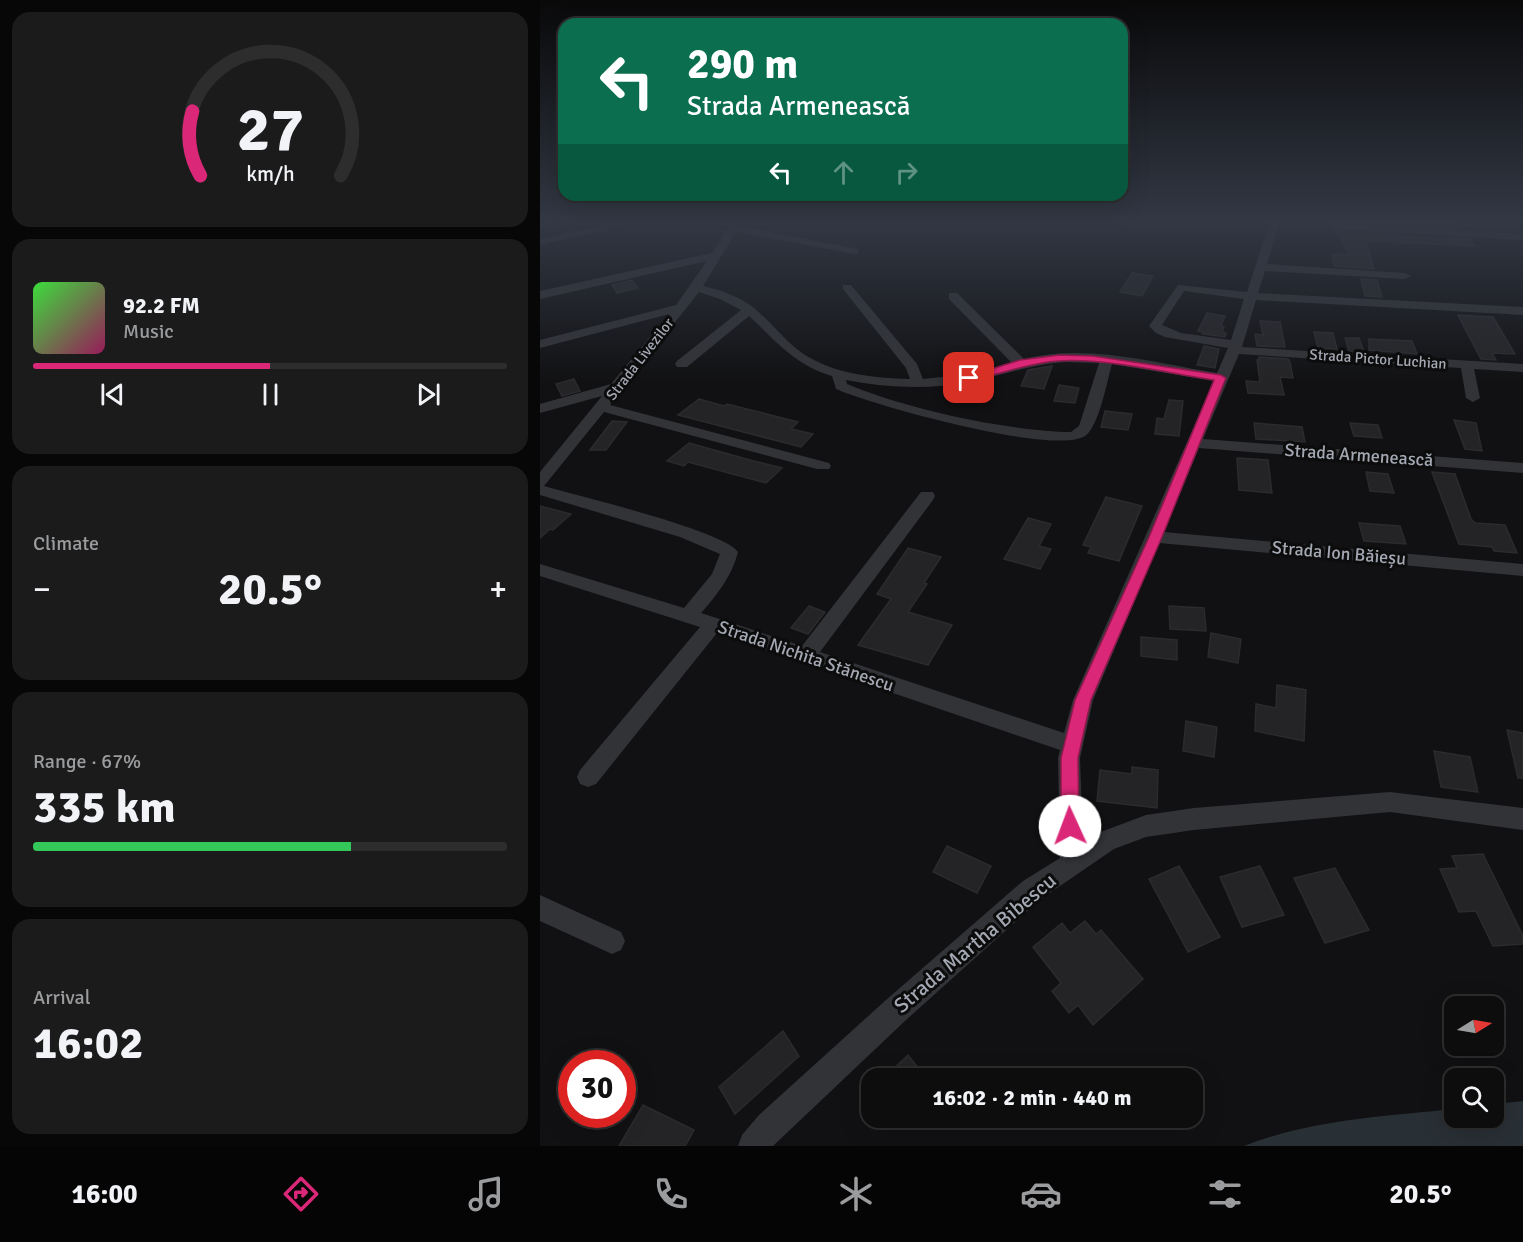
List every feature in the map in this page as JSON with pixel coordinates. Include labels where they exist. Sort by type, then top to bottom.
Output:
[{"type":"street","points":[[540,295],[632,274]]},
{"type":"street","name":"Strada Livezilor","points":[[540,482],[620,386],[696,288],[704,274]]},
{"type":"street","points":[[1072,863],[1069,808],[1071,745],[1083,700],[1235,347],[1259,274]]},
{"type":"street","points":[[1381,274],[1405,276]]},
{"type":"street","points":[[847,287],[912,367],[918,383]]},
{"type":"street","points":[[696,288],[706,290],[749,310],[796,355],[838,374],[896,383],[949,382],[989,374],[1020,363],[1059,358],[1106,361],[1221,378]]},
{"type":"street","name":"Strada Pictor Luchian","points":[[1253,295],[1179,288],[1155,326],[1160,331],[1171,334],[1235,347],[1523,368]]},
{"type":"street","points":[[1253,295],[1523,310]]},
{"type":"street","points":[[953,296],[1020,363]]},
{"type":"street","points":[[540,344],[681,307]]},
{"type":"street","points":[[682,364],[749,310]]},
{"type":"street","points":[[838,374],[842,386],[849,391],[883,402],[1020,432],[1070,436],[1077,435],[1086,426],[1106,361]]},
{"type":"street","points":[[1467,365],[1473,398]]},
{"type":"street","points":[[883,402],[896,383]]},
{"type":"street","points":[[540,409],[620,386]]},
{"type":"street","name":"Strada Livezilor","points":[[602,407],[823,466]]},
{"type":"street","name":"Strada Armenească","points":[[1194,443],[1523,468]]},
{"type":"street","points":[[540,490],[686,533],[717,544],[729,552],[727,562],[715,583],[687,617]]},
{"type":"street","points":[[805,657],[927,496]]},
{"type":"street","name":"Strada Ion Băieșu","points":[[1155,537],[1523,570]]},
{"type":"street","name":"Strada Nichita Stănescu","points":[[540,570],[713,624],[805,657],[1071,745]]},
{"type":"street","points":[[588,777],[713,624]]},
{"type":"street","name":"Strada Martha Bibescu","points":[[753,1146],[770,1126],[896,1010],[1032,890],[1106,841],[1146,826],[1194,819],[1390,802],[1523,819]]},
{"type":"street","points":[[540,908],[612,941]]},
{"type":"shaded area","points":[[1523,1101],[1523,1146],[1244,1146],[1295,1130],[1348,1120],[1444,1110],[1444,1128],[1504,1128],[1504,1103]]},
{"type":"building","points":[[1131,274],[1153,276],[1142,296],[1120,292]]},
{"type":"building","points":[[1361,279],[1377,280],[1382,297],[1365,296]]},
{"type":"building","points":[[632,280],[638,288],[617,293],[612,285]]},
{"type":"building","points":[[1207,313],[1225,316],[1221,326],[1224,327],[1222,332],[1226,333],[1225,337],[1202,334],[1203,332],[1198,331]]},
{"type":"building","points":[[1458,315],[1493,317],[1515,354],[1492,353],[1496,360],[1481,359]]},
{"type":"building","points":[[1260,321],[1280,322],[1285,347],[1257,346],[1255,334],[1263,335]]},
{"type":"building","points":[[1314,332],[1333,333],[1337,349],[1318,348]]},
{"type":"building","points":[[1345,338],[1359,338],[1364,352],[1349,351]]},
{"type":"building","points":[[1369,339],[1412,341],[1417,354],[1369,350]]},
{"type":"building","points":[[1204,346],[1219,349],[1215,368],[1197,365]]},
{"type":"building","points":[[1259,357],[1288,359],[1290,362],[1293,378],[1280,377],[1284,395],[1248,393],[1246,381],[1260,382],[1257,360]]},
{"type":"building","points":[[1052,366],[1044,389],[1021,386],[1028,370]]},
{"type":"building","points":[[574,379],[580,391],[562,396],[556,384]]},
{"type":"building","points":[[1059,385],[1079,388],[1075,403],[1054,401]]},
{"type":"building","points":[[699,399],[798,422],[791,429],[813,434],[801,447],[678,415]]},
{"type":"building","points":[[1169,400],[1183,401],[1179,436],[1155,434],[1157,418],[1164,419]]},
{"type":"building","points":[[1105,411],[1132,414],[1128,430],[1101,427]]},
{"type":"building","points":[[1454,420],[1476,423],[1482,451],[1465,449]]},
{"type":"building","points":[[612,421],[627,422],[606,450],[590,450]]},
{"type":"building","points":[[1254,423],[1302,427],[1305,442],[1256,439]]},
{"type":"building","points":[[1350,423],[1378,425],[1382,438],[1354,436]]},
{"type":"building","points":[[689,443],[782,468],[766,483],[688,462],[684,466],[667,461]]},
{"type":"building","points":[[1237,458],[1268,460],[1272,493],[1239,490]]},
{"type":"building","points":[[1366,472],[1388,474],[1394,493],[1370,491]]},
{"type":"building","points":[[1432,472],[1455,474],[1471,519],[1475,523],[1505,525],[1517,553],[1494,551],[1492,547],[1459,544]]},
{"type":"building","points":[[1106,497],[1142,506],[1119,561],[1088,553],[1091,547],[1083,545]]},
{"type":"building","points":[[540,506],[571,514],[540,538]]},
{"type":"building","points":[[1028,518],[1051,524],[1039,546],[1051,549],[1040,569],[1004,559]]},
{"type":"building","points":[[1359,523],[1400,526],[1406,544],[1364,541]]},
{"type":"building","points":[[908,548],[941,557],[924,583],[927,584],[908,612],[952,625],[928,665],[858,645],[891,599],[877,594]]},
{"type":"building","points":[[809,606],[825,612],[808,634],[791,628]]},
{"type":"building","points":[[1169,606],[1204,608],[1206,631],[1170,629]]},
{"type":"building","points":[[1211,633],[1241,639],[1238,663],[1208,657]]},
{"type":"building","points":[[1141,637],[1177,640],[1177,660],[1141,656]]},
{"type":"building","points":[[1277,685],[1306,690],[1304,741],[1255,731],[1256,704],[1276,708]]},
{"type":"building","points":[[1186,721],[1217,727],[1214,757],[1183,751]]},
{"type":"building","points":[[1507,730],[1523,733],[1523,778],[1518,778]]},
{"type":"building","points":[[1434,751],[1470,757],[1478,792],[1441,787]]},
{"type":"building","points":[[1132,767],[1158,770],[1157,808],[1097,801],[1100,770],[1132,774]]},
{"type":"building","points":[[947,846],[991,866],[977,893],[933,872]]},
{"type":"building","points":[[1483,854],[1523,936],[1523,944],[1493,946],[1476,911],[1459,912],[1440,869],[1457,868],[1452,856]]},
{"type":"building","points":[[1179,866],[1220,937],[1188,952],[1149,879]]},
{"type":"building","points":[[1260,866],[1284,915],[1242,927],[1220,877]]},
{"type":"building","points":[[1335,868],[1369,930],[1325,943],[1294,878]]},
{"type":"building","points":[[1085,921],[1096,934],[1101,930],[1143,979],[1093,1025],[1078,1005],[1069,1013],[1052,991],[1061,983],[1033,947],[1062,923],[1070,933]]},
{"type":"building","points":[[783,1031],[799,1056],[735,1114],[719,1087]]},
{"type":"building","points":[[908,1055],[918,1068],[894,1068]]},
{"type":"building","points":[[643,1105],[694,1130],[685,1146],[619,1146],[630,1128],[636,1128],[636,1117]]},
{"type":"route","points":[[969,378],[989,374],[1020,363],[1059,358],[1093,359],[1221,378],[1155,537],[1083,700],[1069,758],[1070,826]]}]
